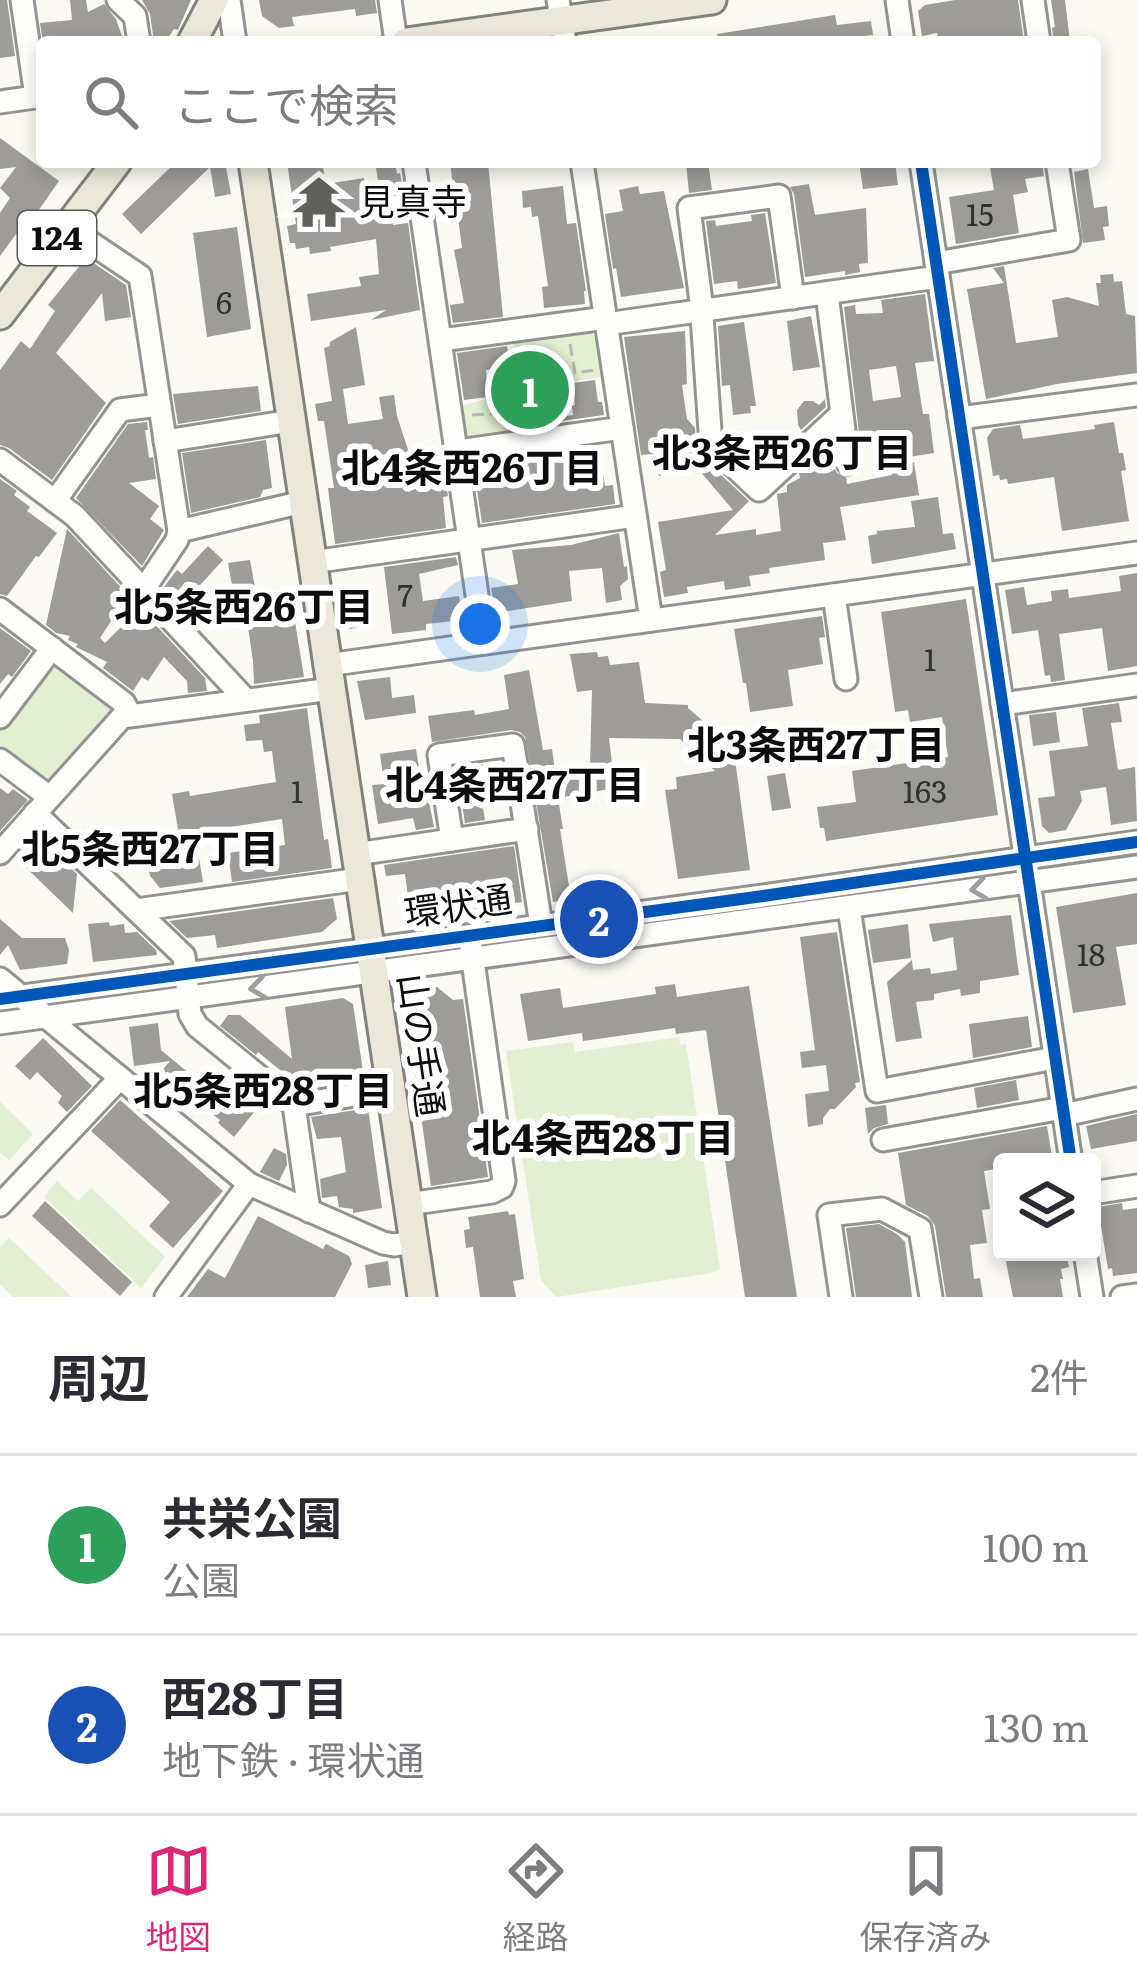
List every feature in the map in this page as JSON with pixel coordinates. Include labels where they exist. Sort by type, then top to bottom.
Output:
[{"type":"main road","points":[[195,36],[214,0]]},
{"type":"main road","points":[[450,36],[700,1]]},
{"type":"main road","name":"124","points":[[0,315],[112,168]]},
{"type":"main road","name":"山の手通","points":[[254,168],[422,1297]]},
{"type":"street","points":[[22,0],[36,80]]},
{"type":"street","points":[[118,0],[135,16],[138,36]]},
{"type":"street","points":[[229,0],[234,36]]},
{"type":"street","points":[[390,0],[395,36]]},
{"type":"street","points":[[897,0],[902,36]]},
{"type":"street","points":[[1033,0],[1038,36]]},
{"type":"street","points":[[0,102],[36,97]]},
{"type":"street","points":[[415,168],[484,643]]},
{"type":"street","points":[[583,168],[651,620]]},
{"type":"street","points":[[922,168],[1070,1153]]},
{"type":"street","points":[[441,340],[827,293],[1069,240],[1058,168]]},
{"type":"street","points":[[793,298],[779,196],[688,208],[711,445],[759,490],[840,415]]},
{"type":"street","points":[[63,230],[140,276],[178,531],[177,540],[144,589]]},
{"type":"street","points":[[827,293],[848,463]]},
{"type":"street","points":[[959,418],[1137,395]]},
{"type":"street","points":[[55,501],[120,410],[160,405]]},
{"type":"street","points":[[165,441],[291,421]]},
{"type":"street","points":[[458,452],[622,428]]},
{"type":"street","points":[[0,460],[75,516],[245,699]]},
{"type":"street","points":[[178,531],[304,502]]},
{"type":"street","points":[[312,562],[635,516]]},
{"type":"street","points":[[0,853],[122,717],[245,699],[484,643],[1137,553]]},
{"type":"street","points":[[834,595],[846,679]]},
{"type":"street","points":[[0,609],[124,703],[130,716]]},
{"type":"street","points":[[0,716],[52,648]]},
{"type":"street","points":[[1002,704],[1137,685]]},
{"type":"street","points":[[452,840],[439,755],[513,745],[542,925]]},
{"type":"street","points":[[0,760],[34,813],[184,956],[190,1014],[197,1026],[294,1105],[309,1210]]},
{"type":"street","points":[[0,817],[34,813]]},
{"type":"street","points":[[136,910],[358,866],[452,840],[526,829]]},
{"type":"street","name":"環状通","points":[[0,1023],[188,998],[372,960],[470,934],[1137,842]]},
{"type":"street","name":"環状通","points":[[10,998],[185,974],[372,960],[473,958],[1137,867]]},
{"type":"street","points":[[849,908],[877,1091],[1055,1058]]},
{"type":"street","points":[[408,1204],[492,1192],[504,1180],[470,934]]},
{"type":"street","points":[[0,979],[10,998],[45,1017],[249,1184],[383,1243],[414,1242]]},
{"type":"street","points":[[0,1205],[120,1078]]},
{"type":"street","points":[[294,1105],[391,1089]]},
{"type":"street","points":[[884,1140],[1137,1100]]},
{"type":"street","points":[[166,1297],[249,1184]]},
{"type":"street","points":[[1101,1192],[1137,1186]]},
{"type":"street","points":[[841,1297],[830,1215],[882,1209],[920,1229],[932,1297]]},
{"type":"street","points":[[1086,1261],[1092,1297]]},
{"type":"street","points":[[1122,1297],[1137,1294]]},
{"type":"path","points":[[569,340],[575,374]]},
{"type":"path","points":[[460,416],[511,416],[537,408],[565,376],[603,368]]},
{"type":"path","points":[[511,416],[514,443]]},
{"type":"green space","points":[[586,328],[595,337],[601,377],[569,382],[572,403],[526,437],[468,448],[459,407],[489,398],[490,374],[512,368],[514,338]]},
{"type":"green space","points":[[51,657],[116,708],[45,785],[0,754],[0,723]]},
{"type":"green space","points":[[679,1037],[680,1045],[686,1044],[720,1269],[556,1297],[541,1280],[506,1051],[573,1042],[575,1052]]},
{"type":"green space","points":[[0,1102],[33,1134],[9,1160],[0,1152]]},
{"type":"green space","points":[[57,1181],[78,1201],[91,1188],[165,1257],[141,1288],[44,1197]]},
{"type":"green space","points":[[9,1238],[72,1297],[13,1297],[0,1284],[0,1248]]},
{"type":"building","points":[[0,0],[7,0],[15,56],[0,58]]},
{"type":"building","points":[[70,0],[86,0],[88,12],[104,4],[122,36],[42,36],[40,23],[72,20]]},
{"type":"building","points":[[142,0],[191,0],[178,30],[169,36],[153,36]]},
{"type":"building","points":[[259,0],[375,0],[377,13],[356,16],[355,9],[292,17],[294,26],[279,28],[262,16]]},
{"type":"building","points":[[1018,0],[1023,36],[922,36],[918,11],[925,5]]},
{"type":"building","points":[[1051,0],[1065,0],[1069,36],[1053,36]]},
{"type":"building","points":[[835,15],[837,25],[871,21],[873,35],[717,36]]},
{"type":"building","points":[[0,138],[59,181],[20,237],[16,234],[0,256],[0,213],[10,198],[0,188],[16,167],[0,169]]},
{"type":"building","points":[[170,168],[209,168],[141,234],[122,214]]},
{"type":"building","points":[[210,168],[226,168],[231,194],[215,197]]},
{"type":"building","points":[[288,168],[323,168],[326,184],[364,178],[369,216],[391,213],[393,225],[408,223],[420,310],[371,320],[386,310],[311,321],[307,294],[361,286],[359,277],[379,274],[376,239],[310,254],[309,247],[296,249],[290,243],[287,226],[296,224]]},
{"type":"building","points":[[376,168],[396,168],[404,194],[393,196],[391,184],[379,186]]},
{"type":"building","points":[[451,168],[489,168],[503,317],[453,323],[450,305],[464,303],[454,250],[462,248],[458,218],[442,220],[438,189],[453,187]]},
{"type":"building","points":[[687,168],[709,168],[712,190],[689,193]]},
{"type":"building","points":[[860,168],[896,168],[898,185],[863,189]]},
{"type":"building","points":[[990,168],[1043,168],[1044,176],[1025,179],[1028,192],[1013,195],[1019,233],[956,244],[949,197],[994,190]]},
{"type":"building","points":[[1088,169],[1094,208],[1107,206],[1109,226],[1103,227],[1105,240],[1083,243],[1074,172]]},
{"type":"building","points":[[809,184],[815,215],[866,208],[868,263],[859,264],[860,272],[805,277],[790,187]]},
{"type":"building","points":[[563,186],[567,224],[576,223],[585,304],[544,308],[542,287],[548,286],[538,216],[532,217],[531,207],[523,208],[522,191]]},
{"type":"building","points":[[638,186],[640,194],[664,191],[684,288],[621,297],[605,214],[623,211],[619,190]]},
{"type":"building","points":[[765,213],[776,283],[738,289],[737,281],[714,284],[706,221],[715,220],[716,226],[752,221],[751,215]]},
{"type":"building","points":[[237,227],[251,329],[207,337],[193,233]]},
{"type":"building","points":[[86,258],[126,285],[131,317],[105,321],[102,293],[56,353],[106,403],[52,480],[0,445],[0,370],[21,341],[30,349],[55,311],[48,305]]},
{"type":"building","points":[[1004,266],[1016,343],[1058,337],[1052,300],[1067,297],[1099,306],[1096,283],[1101,283],[1100,275],[1113,274],[1114,282],[1122,281],[1126,314],[1135,316],[1137,373],[986,399],[967,289],[1004,283],[993,268]]},
{"type":"building","points":[[925,294],[934,361],[915,363],[934,453],[903,458],[900,435],[860,441],[844,307],[855,305],[856,314],[883,313],[881,300]],"holes":[[[896,366],[901,397],[873,401],[869,370]]]},
{"type":"building","points":[[811,316],[820,367],[793,371],[787,321]]},
{"type":"building","points":[[744,322],[756,406],[750,406],[751,413],[733,415],[730,385],[722,386],[718,326]]},
{"type":"building","points":[[356,327],[365,385],[343,389],[348,424],[383,419],[379,397],[394,395],[413,465],[442,460],[448,496],[443,497],[446,528],[335,544],[328,488],[334,488],[324,421],[318,421],[315,404],[332,401],[324,348]],"holes":[[[393,453],[396,481],[371,484],[367,457]]]},
{"type":"building","points":[[685,331],[687,384],[682,385],[696,448],[749,501],[715,535],[781,531],[777,494],[787,492],[787,485],[800,478],[803,469],[817,468],[815,458],[831,444],[833,466],[847,484],[892,475],[891,465],[914,462],[919,495],[840,507],[846,540],[823,543],[825,560],[769,568],[770,573],[749,576],[751,586],[725,590],[724,581],[687,587],[688,593],[664,597],[660,572],[666,570],[658,522],[733,510],[699,470],[659,476],[652,454],[641,455],[624,337]]},
{"type":"building","points":[[507,346],[510,367],[486,370],[488,397],[464,400],[457,353]]},
{"type":"building","points":[[595,380],[604,415],[547,423],[573,415],[573,383]]},
{"type":"building","points":[[258,386],[261,411],[178,424],[173,394]]},
{"type":"building","points":[[825,399],[826,407],[801,430],[797,410],[804,401],[819,405]]},
{"type":"building","points":[[147,422],[149,458],[153,457],[156,479],[129,483],[159,506],[150,519],[164,530],[142,566],[76,498],[128,424]]},
{"type":"building","points":[[1114,422],[1126,470],[1121,471],[1129,521],[1062,531],[1054,477],[1008,484],[1007,479],[993,476],[987,438],[993,429],[1020,425],[1023,439]]},
{"type":"building","points":[[266,440],[272,488],[263,490],[260,497],[191,513],[182,453]]},
{"type":"building","points":[[599,446],[605,486],[613,485],[615,504],[482,523],[473,464],[545,460],[545,454]]},
{"type":"building","points":[[0,479],[17,491],[14,495],[30,507],[27,511],[57,533],[7,596],[0,594]]},
{"type":"building","points":[[938,497],[943,534],[953,533],[956,549],[872,564],[868,536],[915,527],[911,501]]},
{"type":"building","points":[[67,529],[128,595],[100,638],[105,643],[140,608],[205,678],[207,691],[188,693],[187,681],[164,657],[148,681],[142,677],[133,691],[103,668],[107,662],[46,625]]},
{"type":"building","points":[[619,533],[628,579],[620,586],[622,600],[606,603],[602,568],[569,571],[572,601],[495,613],[491,588],[518,584],[512,550],[571,545]]},
{"type":"building","points":[[208,546],[223,560],[180,607],[163,588],[177,570],[182,574]]},
{"type":"building","points":[[456,557],[458,565],[419,574],[423,601],[459,596],[463,620],[392,634],[384,567]]},
{"type":"building","points":[[250,560],[257,598],[280,594],[284,624],[295,622],[304,677],[254,684],[243,594],[234,596],[228,563]]},
{"type":"building","points":[[1137,573],[1137,666],[1108,671],[1102,628],[1059,634],[1065,680],[1051,682],[1050,675],[1045,676],[1038,630],[1012,634],[1005,590],[1024,587],[1027,605],[1052,601],[1051,591],[1068,589],[1069,598],[1121,591],[1119,576]]},
{"type":"building","points":[[356,590],[361,627],[349,629],[343,592]]},
{"type":"building","points":[[966,599],[998,815],[826,841],[817,807],[856,802],[852,771],[948,757],[942,717],[910,722],[908,710],[895,712],[881,612]]},
{"type":"building","points":[[822,616],[823,664],[788,670],[793,706],[750,712],[734,629]]},
{"type":"building","points":[[0,628],[31,651],[12,677],[8,674],[0,684]]},
{"type":"building","points":[[597,652],[598,657],[608,656],[610,665],[639,662],[645,703],[688,705],[719,735],[715,740],[734,752],[750,870],[678,879],[665,790],[677,789],[676,777],[715,771],[680,739],[609,738],[615,788],[558,798],[571,899],[553,902],[525,737],[511,730],[432,742],[428,716],[509,709],[504,675],[529,670],[543,750],[552,749],[555,770],[590,765],[592,690],[577,692],[570,654]]},
{"type":"building","points":[[390,677],[392,698],[414,695],[416,713],[365,720],[357,681]]},
{"type":"building","points":[[1119,703],[1122,722],[1111,723],[1118,770],[1135,767],[1137,821],[1111,825],[1106,787],[1080,791],[1082,801],[1066,830],[1049,833],[1042,826],[1038,798],[1055,796],[1049,751],[1088,746],[1082,708]]},
{"type":"building","points":[[307,708],[332,868],[232,882],[228,853],[285,845],[282,819],[179,835],[172,794],[189,791],[190,796],[276,782],[272,751],[264,752],[262,740],[246,741],[244,725],[260,723],[259,715]]},
{"type":"building","points":[[1056,712],[1060,742],[1033,746],[1029,715]]},
{"type":"building","points":[[416,749],[420,775],[409,776],[413,805],[429,802],[434,827],[416,830],[413,818],[378,824],[372,785],[384,784],[380,754]]},
{"type":"building","points":[[500,762],[504,786],[482,789],[479,765]]},
{"type":"building","points":[[785,773],[791,808],[772,811],[767,776]]},
{"type":"building","points":[[0,788],[8,794],[13,789],[28,800],[0,831]]},
{"type":"building","points":[[481,795],[485,820],[465,823],[461,798]]},
{"type":"building","points":[[36,835],[77,874],[73,913],[16,858]]},
{"type":"building","points":[[514,846],[522,902],[411,919],[405,874],[386,876],[384,865]]},
{"type":"building","points":[[199,858],[203,882],[160,888],[150,876],[148,867]]},
{"type":"building","points":[[1137,893],[1137,944],[1116,947],[1126,1005],[1073,1013],[1056,907]]},
{"type":"building","points":[[333,898],[337,919],[322,932],[217,948],[215,935],[187,938],[169,921]]},
{"type":"building","points":[[1011,915],[1019,975],[980,981],[980,993],[961,996],[960,989],[916,1002],[922,1038],[896,1042],[887,982],[912,960],[913,970],[930,968],[931,974],[957,970],[953,937],[933,942],[929,924]]},
{"type":"building","points":[[0,919],[22,938],[65,938],[67,964],[20,970],[8,945],[0,955]]},
{"type":"building","points":[[109,922],[110,926],[124,924],[125,933],[137,932],[157,955],[93,962],[88,924]]},
{"type":"building","points":[[908,924],[911,958],[873,963],[868,930]]},
{"type":"building","points":[[837,932],[860,1082],[830,1109],[823,1124],[808,1127],[805,1094],[829,1091],[826,1065],[802,1068],[800,1052],[815,1050],[800,937]]},
{"type":"building","points":[[675,984],[677,997],[749,986],[797,1297],[745,1297],[706,1030],[676,1034],[675,1028],[583,1041],[582,1033],[528,1041],[520,994],[560,988],[563,1008],[656,994],[655,987]]},
{"type":"building","points":[[437,987],[453,1000],[463,999],[488,1177],[431,1186],[404,997],[409,990]]},
{"type":"building","points":[[343,998],[353,1004],[364,1078],[298,1089],[258,1052],[256,1055],[220,1026],[228,1015],[240,1015],[292,1059],[285,1007]]},
{"type":"building","points":[[1028,1016],[1032,1047],[973,1058],[969,1024]]},
{"type":"building","points":[[158,1023],[161,1050],[202,1084],[220,1085],[230,1093],[240,1081],[264,1100],[234,1137],[182,1091],[172,1102],[151,1084],[170,1061],[134,1066],[129,1027]]},
{"type":"building","points":[[43,1038],[92,1086],[67,1112],[58,1103],[62,1096],[37,1072],[30,1080],[15,1066]]},
{"type":"building","points":[[1016,1080],[1019,1100],[977,1108],[974,1088]]},
{"type":"building","points":[[120,1100],[223,1191],[173,1248],[149,1226],[170,1202],[91,1131]]},
{"type":"building","points":[[886,1105],[888,1124],[868,1134],[865,1108]]},
{"type":"building","points":[[368,1108],[382,1208],[353,1213],[353,1209],[339,1207],[337,1196],[322,1198],[320,1179],[346,1172],[341,1137],[317,1139],[311,1117]]},
{"type":"building","points":[[1137,1114],[1137,1141],[1091,1149],[1086,1126]]},
{"type":"building","points":[[1047,1126],[1052,1153],[993,1153],[993,1170],[984,1171],[990,1209],[982,1210],[987,1243],[970,1245],[974,1279],[980,1278],[983,1297],[946,1297],[935,1226],[928,1216],[906,1205],[898,1153]]},
{"type":"building","points":[[274,1148],[286,1154],[287,1165],[279,1181],[260,1172]]},
{"type":"building","points":[[45,1201],[132,1282],[120,1296],[32,1216]]},
{"type":"building","points":[[1122,1203],[1123,1210],[1137,1208],[1137,1273],[1113,1276],[1112,1268],[1108,1269],[1101,1206]]},
{"type":"building","points":[[515,1214],[524,1279],[513,1281],[516,1297],[480,1297],[473,1247],[466,1248],[468,1217]]},
{"type":"building","points":[[258,1216],[323,1249],[326,1244],[349,1256],[352,1264],[335,1297],[187,1297],[208,1269],[225,1278]]},
{"type":"building","points":[[879,1224],[905,1242],[912,1297],[856,1297],[846,1228]]},
{"type":"building","points":[[388,1261],[391,1285],[368,1288],[365,1265]]},
{"type":"building","points":[[1006,1261],[1068,1261],[1069,1267],[1061,1269],[1063,1297],[1013,1297]]},
{"type":"cycle path","points":[[922,168],[1070,1153]]},
{"type":"cycle path","points":[[0,999],[1137,842]]},
{"type":"place","name":"見真寺","points":[[319,202]]},
{"type":"place","name":"共栄公園","points":[[530,390]]},
{"type":"place","name":"西28丁目","points":[[599,919]]},
{"type":"district","name":"北3条西26丁目","points":[[782,453]]},
{"type":"district","name":"北4条西26丁目","points":[[472,468]]},
{"type":"district","name":"北5条西26丁目","points":[[244,607]]},
{"type":"district","name":"北3条西27丁目","points":[[816,745]]},
{"type":"district","name":"北4条西27丁目","points":[[515,785]]},
{"type":"district","name":"北5条西27丁目","points":[[150,849]]},
{"type":"district","name":"北5条西28丁目","points":[[263,1091]]},
{"type":"district","name":"北4条西28丁目","points":[[603,1138]]}]
